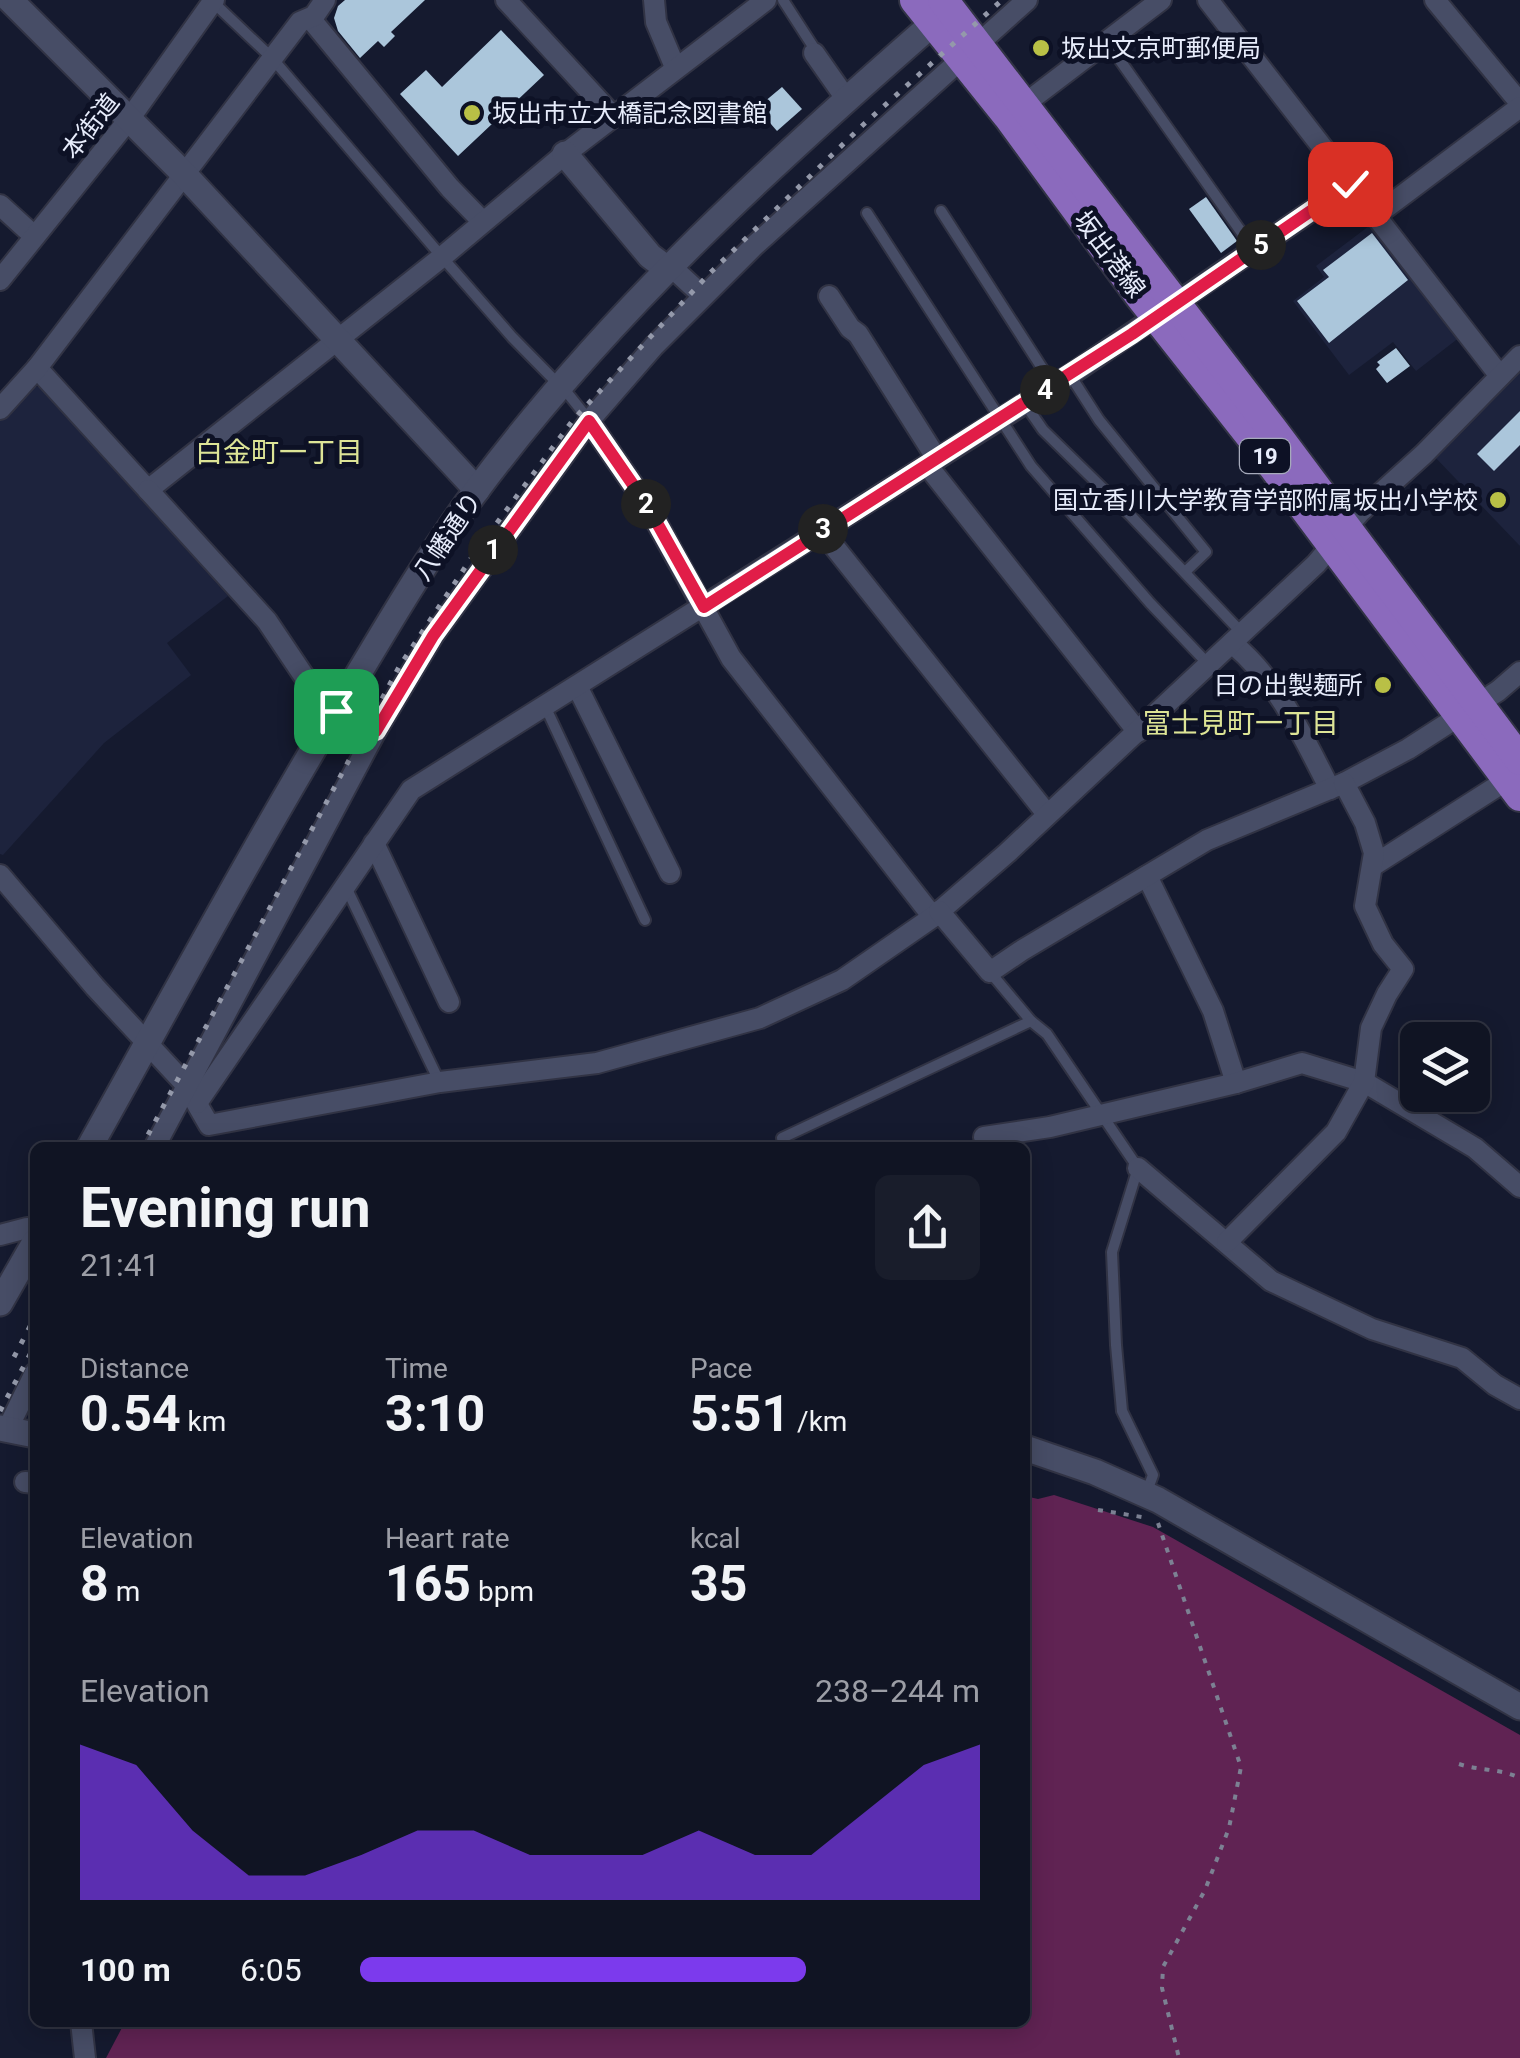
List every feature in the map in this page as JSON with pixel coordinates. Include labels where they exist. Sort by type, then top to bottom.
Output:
[{"type":"main road","name":"坂出港線","points":[[940,6],[969,52],[1166,310],[1332,545],[1468,710],[1516,779]]},
{"type":"street","points":[[10,0],[183,173],[477,490]]},
{"type":"street","points":[[506,0],[613,116]]},
{"type":"street","points":[[654,0],[656,22],[675,67]]},
{"type":"street","points":[[148,490],[442,257],[565,154],[766,0]]},
{"type":"street","points":[[192,1094],[376,731],[433,636],[589,421],[703,296],[796,206],[1027,0]]},
{"type":"street","points":[[1016,110],[1160,0]]},
{"type":"street","points":[[1208,0],[1500,376]]},
{"type":"street","points":[[1375,216],[1520,105],[1435,0]]},
{"type":"street","name":"本街道","points":[[0,280],[130,118],[214,1]]},
{"type":"street","name":"八幡通り","points":[[92,1142],[270,822],[477,490],[560,386],[666,268],[848,100],[940,6]]},
{"type":"street","points":[[0,409],[37,368],[300,22],[319,8]]},
{"type":"street","points":[[319,8],[314,23],[450,188],[483,222]]},
{"type":"street","points":[[814,52],[848,100]]},
{"type":"street","points":[[565,154],[650,256],[678,273],[703,296]]},
{"type":"street","points":[[158,1142],[411,790],[1061,380],[1350,184]]},
{"type":"street","points":[[0,205],[34,236]]},
{"type":"street","points":[[829,296],[858,334],[932,462],[1138,732]]},
{"type":"street","points":[[0,875],[192,1094],[208,1125],[440,1082],[596,1062],[760,1018],[858,970],[936,914],[1209,665],[1520,356]]},
{"type":"street","points":[[37,368],[267,621],[324,706],[376,731]]},
{"type":"street","points":[[589,421],[647,505],[737,666],[936,914],[990,972],[1207,840],[1337,786],[1408,749],[1520,672]]},
{"type":"street","points":[[821,530],[1047,814]]},
{"type":"street","points":[[1226,1242],[1336,1132],[1364,1082],[1371,1028],[1404,969],[1383,944],[1364,906],[1374,865],[1364,822],[1278,692],[1237,638]]},
{"type":"street","points":[[577,686],[670,873]]},
{"type":"street","points":[[1374,865],[1516,779]]},
{"type":"street","points":[[374,843],[449,1002]]},
{"type":"street","points":[[1147,876],[1213,1011],[1236,1083]]},
{"type":"street","points":[[984,1137],[1102,1115],[1302,1063],[1364,1082],[1475,1148],[1520,1187]]},
{"type":"street","points":[[1138,1168],[1271,1281],[1372,1330],[1462,1358],[1520,1399]]},
{"type":"street","points":[[0,1235],[30,1228]]},
{"type":"street","points":[[0,1303],[30,1251]]},
{"type":"street","points":[[30,1382],[4,1429],[30,1434]]},
{"type":"street","points":[[1030,1450],[1095,1472],[1150,1507],[1520,1708]]},
{"type":"street","points":[[82,2027],[86,2058]]},
{"type":"lane","points":[[782,0],[814,52]]},
{"type":"lane","points":[[214,1],[272,58],[589,421]]},
{"type":"lane","points":[[1106,41],[1254,250]]},
{"type":"lane","points":[[941,211],[1061,380],[1099,420],[1206,552],[1185,572]]},
{"type":"lane","points":[[867,214],[998,419],[1043,480],[1150,604],[1209,665]]},
{"type":"lane","points":[[1024,403],[1043,430],[1185,572],[1237,638]]},
{"type":"lane","points":[[545,706],[644,920]]},
{"type":"lane","points":[[345,886],[440,1082]]},
{"type":"lane","points":[[990,972],[1046,1034],[1138,1168],[1112,1252],[1122,1411],[1153,1476],[1150,1507]]},
{"type":"lane","points":[[782,1138],[1031,1021]]},
{"type":"path","points":[[1098,1510],[1150,1507],[1241,1766],[1223,1843],[1205,1890],[1163,1967],[1162,1988],[1179,2058]]},
{"type":"path","points":[[1458,1764],[1472,1769],[1501,1769],[1520,1778]]},
{"type":"shaded area","points":[[1373,223],[1460,337],[1416,371],[1393,342],[1349,375],[1293,301],[1324,277],[1316,266]]},
{"type":"shaded area","name":"国立香川大学教育学部附属坂出小学校","points":[[1520,368],[1520,546],[1433,455]]},
{"type":"shaded area","points":[[28,386],[40,387],[228,596],[167,643],[191,675],[104,743],[3,855],[0,418]]},
{"type":"shaded area","points":[[1054,1495],[1153,1527],[1520,1735],[1520,2058],[106,2058],[122,2027],[1030,2027],[1030,1497]]},
{"type":"building","points":[[345,0],[425,0],[391,32],[395,36],[384,47],[378,41],[360,58],[338,31],[334,18]]},
{"type":"building","points":[[501,30],[544,75],[458,156],[400,94],[426,70],[442,87]]},
{"type":"building","points":[[782,87],[802,109],[777,131],[757,108]]},
{"type":"building","points":[[1206,197],[1237,241],[1221,253],[1189,209]]},
{"type":"building","points":[[1372,233],[1408,280],[1329,343],[1297,301],[1329,277],[1323,270]]},
{"type":"building","points":[[1396,348],[1410,366],[1387,383],[1376,369],[1380,365],[1377,362]]},
{"type":"building","points":[[1520,411],[1520,445],[1494,471],[1477,454]]},
{"type":"railway","points":[[144,1142],[399,667],[474,554],[573,420],[709,274],[864,124],[1002,0]]},
{"type":"railway","points":[[14,1357],[30,1327]]},
{"type":"railway","points":[[0,1411],[30,1354]]},
{"type":"place","name":"坂出文京町郵便局","points":[[1041,48]]},
{"type":"place","name":"坂出市立大橋記念図書館","points":[[472,113]]},
{"type":"place","name":"国立香川大学教育学部附属坂出小学校","points":[[1498,500]]},
{"type":"place","name":"日の出製麺所","points":[[1383,685]]},
{"type":"district","name":"白金町一丁目","points":[[279,452]]},
{"type":"district","name":"富士見町一丁目","points":[[1241,723]]},
{"type":"route","points":[[336,711],[376,731],[433,636],[589,421],[647,505],[704,607],[1070,375],[1350,184]]}]
